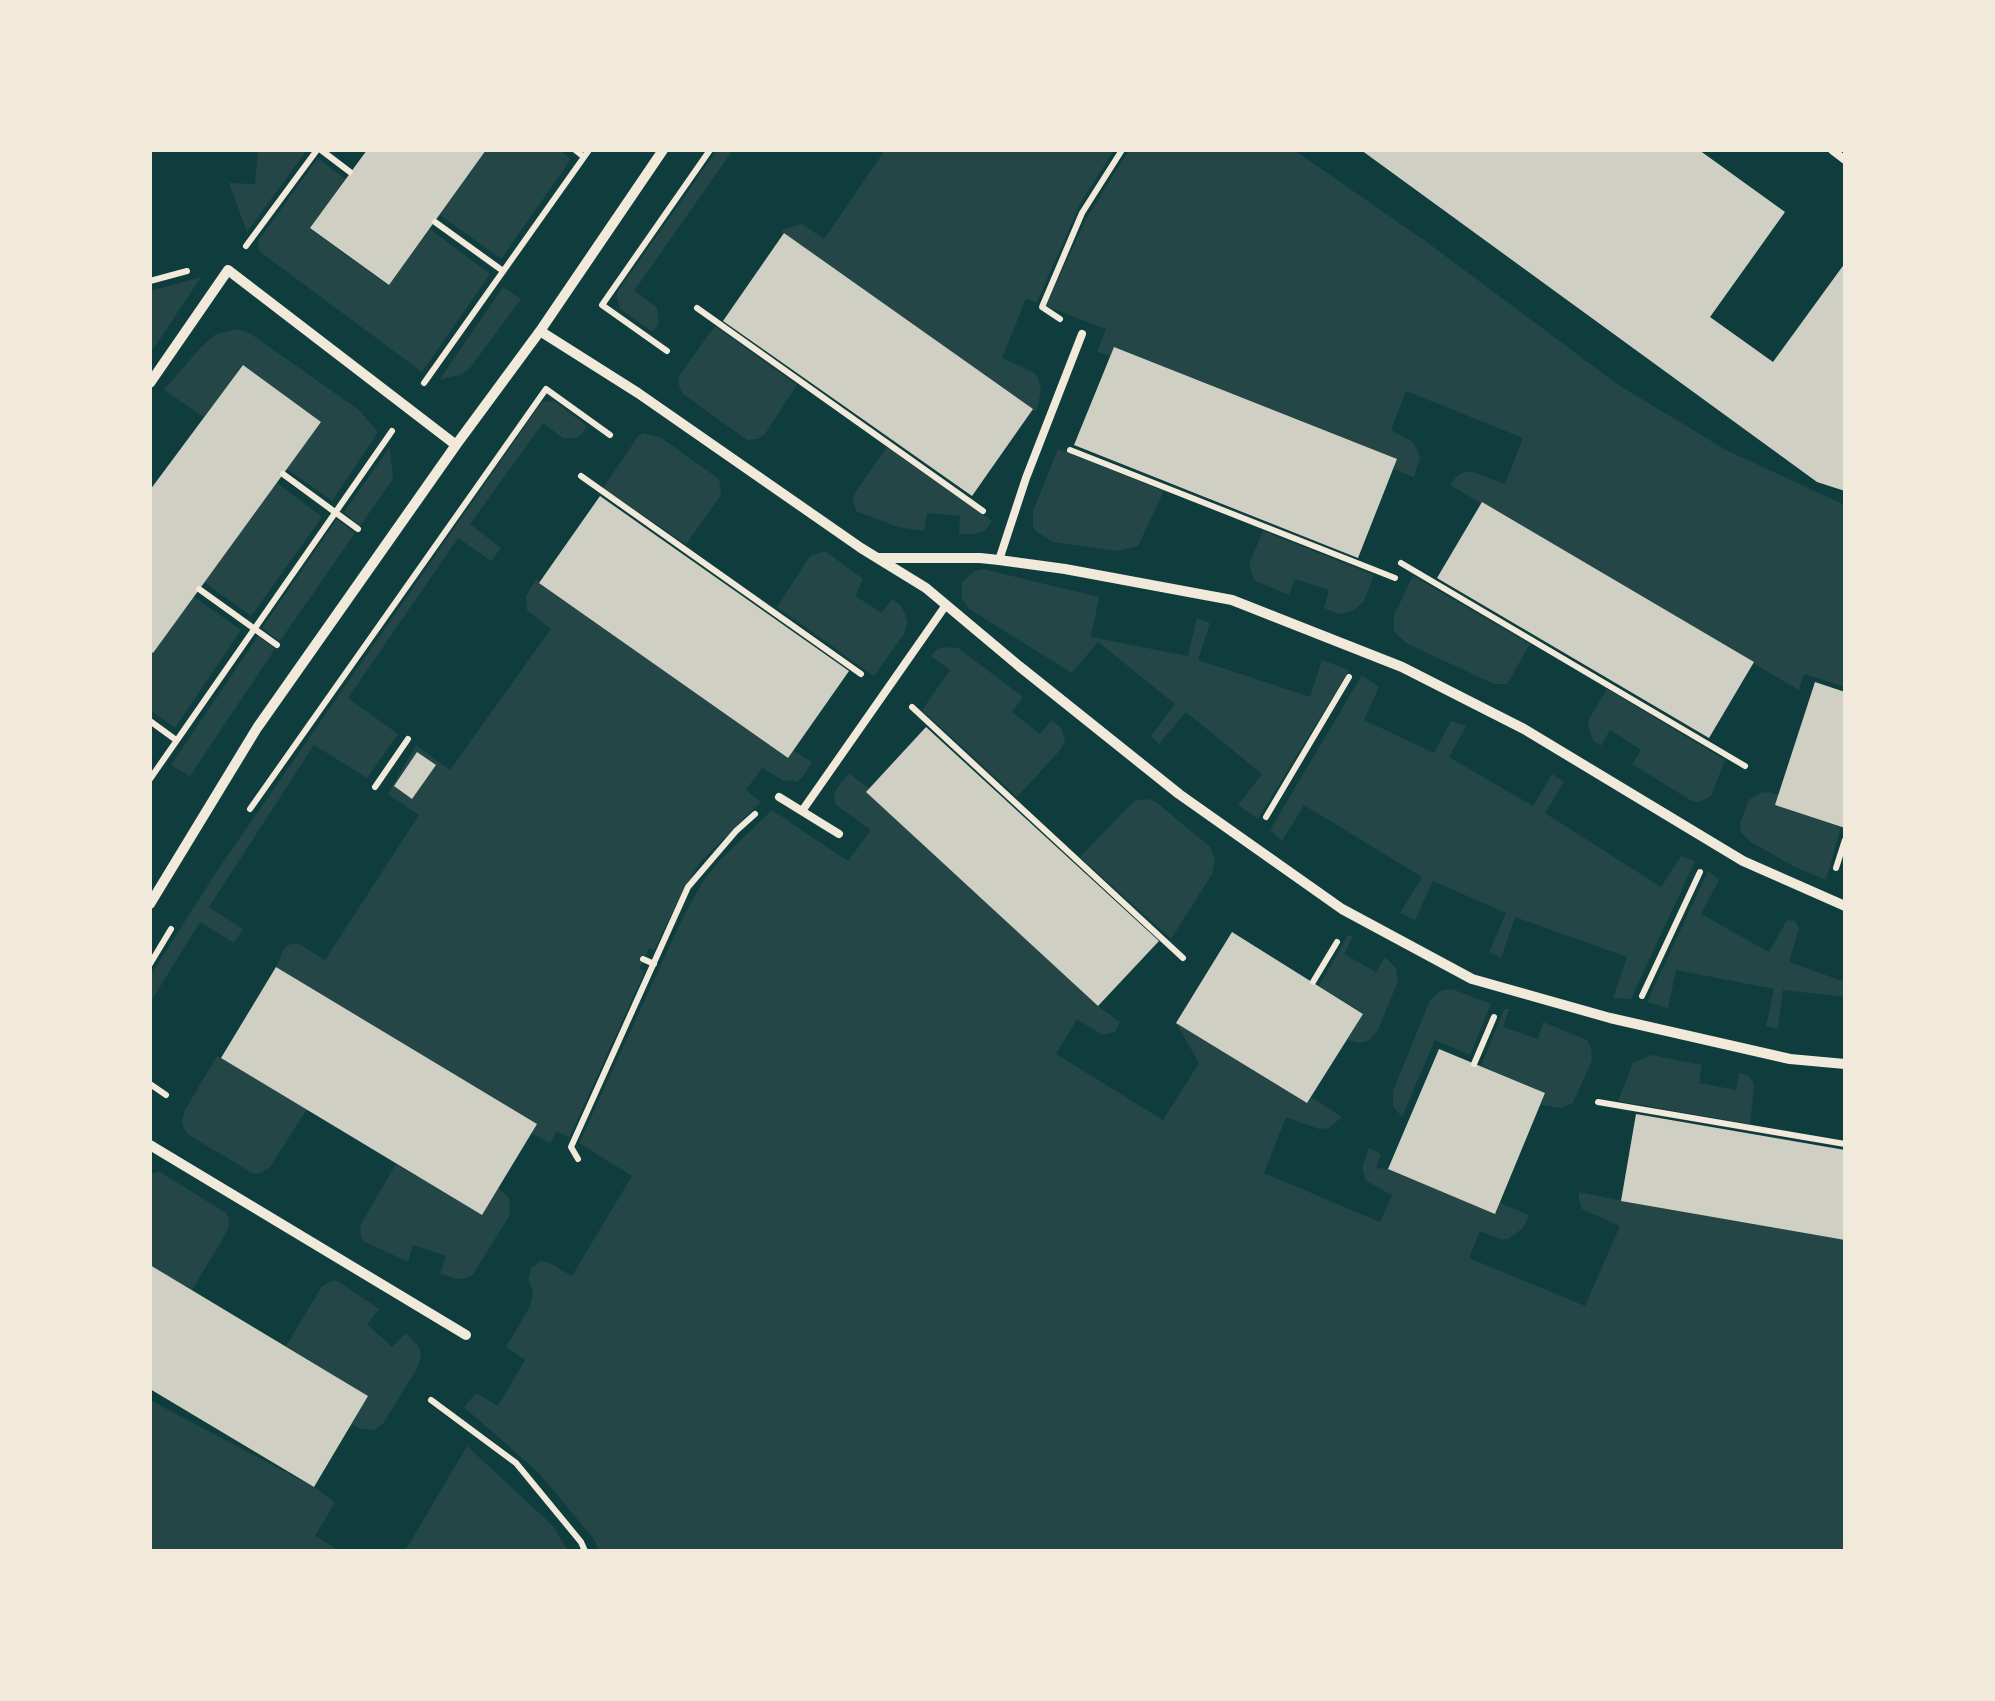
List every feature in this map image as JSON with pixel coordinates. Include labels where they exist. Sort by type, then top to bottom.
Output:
[{"type":"street","points":[[150,904],[257,728],[540,331],[663,150]]},
{"type":"street","points":[[150,383],[228,270],[456,444]]},
{"type":"street","points":[[540,331],[926,588],[1180,794],[1353,915],[1472,979],[1630,1022],[1790,1059],[1845,1064]]},
{"type":"street","points":[[878,558],[999,560],[1232,600],[1402,667],[1524,729],[1743,861],[1845,906]]},
{"type":"street","points":[[150,1145],[466,1335]]},
{"type":"lane","points":[[1832,150],[1845,160]]},
{"type":"lane","points":[[999,560],[1082,334]]},
{"type":"lane","points":[[802,811],[946,605]]},
{"type":"lane","points":[[779,797],[839,834]]},
{"type":"path","points":[[228,270],[319,150],[350,172]]},
{"type":"path","points":[[150,779],[586,154],[574,150]]},
{"type":"path","points":[[667,351],[602,305],[710,150]]},
{"type":"path","points":[[1082,334],[1042,307],[1082,212],[1122,150]]},
{"type":"path","points":[[436,222],[503,271]]},
{"type":"path","points":[[697,308],[1009,529]]},
{"type":"path","points":[[243,819],[546,388],[610,435]]},
{"type":"path","points":[[1041,438],[1395,578]]},
{"type":"path","points":[[283,474],[358,529]]},
{"type":"path","points":[[1401,564],[1745,766]]},
{"type":"path","points":[[199,589],[278,646]]},
{"type":"path","points":[[1250,844],[1364,652]]},
{"type":"path","points":[[150,721],[176,740]]},
{"type":"path","points":[[374,787],[408,739]]},
{"type":"path","points":[[578,1160],[571,1148],[688,888],[736,831],[779,797]]},
{"type":"path","points":[[1630,1022],[1714,843]]},
{"type":"path","points":[[1314,982],[1353,915]]},
{"type":"path","points":[[150,964],[179,916]]},
{"type":"path","points":[[643,959],[654,964]]},
{"type":"path","points":[[1474,1064],[1506,988]]},
{"type":"path","points":[[150,1084],[166,1095]]},
{"type":"path","points":[[1598,1102],[1845,1144]]},
{"type":"path","points":[[430,1400],[516,1463],[585,1551]]},
{"type":"shaded area","points":[[258,150],[307,150],[247,232],[229,183],[255,184]]},
{"type":"shaded area","points":[[486,150],[560,150],[571,159],[501,259],[440,215]]},
{"type":"shaded area","points":[[717,150],[733,150],[634,291],[657,307],[659,322],[653,332],[620,309],[618,291]]},
{"type":"shaded area","points":[[885,150],[1114,150],[1081,202],[1037,302],[1026,299],[1002,358],[1038,377],[1041,392],[1036,412],[780,230],[802,224],[824,239]]},
{"type":"shaded area","points":[[1129,150],[1294,150],[1428,243],[1617,384],[1726,450],[1845,505],[1845,687],[1804,674],[1799,690],[1450,485],[1465,472],[1505,484],[1523,438],[1406,391],[1391,430],[1413,442],[1418,452],[1414,477],[1394,469],[1396,459],[1114,347],[1110,356],[1097,352],[1106,329],[1046,306],[1086,219]]},
{"type":"shaded area","points":[[318,158],[345,179],[310,229],[388,285],[430,229],[490,274],[422,372],[259,251],[258,241]]},
{"type":"shaded area","points":[[201,277],[162,336],[150,353],[150,291]]},
{"type":"shaded area","points":[[503,287],[521,299],[470,368],[460,375],[440,379]]},
{"type":"shaded area","points":[[715,326],[797,385],[758,439],[747,440],[680,389],[681,373]]},
{"type":"shaded area","points":[[238,329],[251,334],[359,410],[378,432],[332,501],[287,469],[321,422],[243,365],[204,417],[164,390],[216,334]]},
{"type":"shaded area","points":[[554,401],[587,426],[582,434],[563,438],[543,423],[470,524],[501,548],[491,561],[458,538],[348,698],[398,734],[367,778],[314,745],[209,907],[243,929],[234,943],[200,922],[150,1003],[150,976],[217,871],[539,406]]},
{"type":"shaded area","points":[[643,433],[660,437],[719,479],[721,495],[686,544],[603,488]]},
{"type":"shaded area","points":[[390,447],[393,479],[360,526],[344,512]]},
{"type":"shaded area","points":[[887,447],[992,521],[985,531],[959,534],[960,516],[927,513],[924,531],[898,527],[856,511],[856,491]]},
{"type":"shaded area","points":[[1058,449],[1164,491],[1138,546],[1117,551],[1053,542],[1037,532],[1033,511]]},
{"type":"shaded area","points":[[277,483],[322,517],[251,616],[204,582]]},
{"type":"shaded area","points":[[337,519],[355,533],[280,641],[262,628]]},
{"type":"shaded area","points":[[1263,531],[1374,575],[1364,601],[1353,611],[1339,614],[1324,608],[1329,590],[1295,579],[1289,595],[1254,580],[1249,564]]},
{"type":"shaded area","points":[[825,551],[863,579],[855,596],[882,613],[892,599],[905,614],[904,634],[874,676],[777,607],[810,556]]},
{"type":"shaded area","points":[[983,569],[1099,597],[1091,637],[1188,656],[1197,618],[1210,623],[1198,660],[1310,697],[1322,660],[1349,670],[1258,819],[1238,805],[1262,774],[1186,712],[1159,744],[1151,736],[1175,704],[1098,642],[1072,673],[969,609],[962,599],[962,582]]},
{"type":"shaded area","points":[[1413,576],[1530,644],[1507,684],[1494,684],[1408,644],[1397,635],[1394,615]]},
{"type":"shaded area","points":[[536,579],[787,758],[793,750],[812,762],[794,783],[762,768],[746,790],[761,802],[701,861],[654,950],[649,948],[639,969],[645,971],[569,1138],[557,1131],[550,1143],[531,1133],[536,1124],[276,967],[285,947],[291,944],[299,944],[325,960],[419,815],[388,794],[416,745],[450,770],[551,629],[527,610],[526,596]]},
{"type":"shaded area","points":[[194,597],[241,630],[175,728],[150,710],[150,650],[153,652]]},
{"type":"shaded area","points":[[258,636],[275,649],[190,776],[171,765]]},
{"type":"shaded area","points":[[943,647],[958,648],[1023,697],[1012,712],[1040,734],[1051,720],[1061,728],[1065,739],[1061,749],[1017,797],[922,710],[950,670],[931,656]]},
{"type":"shaded area","points":[[1362,675],[1379,687],[1364,720],[1434,753],[1451,721],[1466,726],[1449,757],[1533,806],[1552,774],[1564,782],[1545,813],[1661,887],[1681,856],[1695,861],[1631,999],[1613,998],[1627,957],[1515,917],[1501,958],[1489,952],[1506,913],[1433,881],[1415,920],[1400,913],[1422,877],[1304,805],[1282,841],[1270,830]]},
{"type":"shaded area","points":[[1607,689],[1725,760],[1711,796],[1692,801],[1632,764],[1641,750],[1610,730],[1601,746],[1593,740],[1589,719]]},
{"type":"shaded area","points":[[849,773],[1098,1006],[1120,1022],[1115,1032],[1102,1035],[1077,1019],[1056,1054],[1163,1120],[1199,1063],[1176,1023],[1307,1103],[1311,1097],[1342,1117],[1329,1128],[1319,1129],[1286,1117],[1264,1173],[1380,1222],[1392,1195],[1366,1181],[1362,1168],[1369,1148],[1381,1154],[1376,1168],[1388,1169],[1495,1213],[1500,1203],[1529,1215],[1523,1228],[1508,1239],[1480,1231],[1469,1258],[1585,1306],[1620,1226],[1582,1209],[1579,1192],[1845,1240],[1845,1551],[599,1551],[594,1539],[539,1473],[464,1407],[476,1393],[498,1406],[525,1360],[506,1347],[530,1306],[531,1268],[541,1261],[548,1262],[572,1276],[632,1176],[579,1143],[684,915],[704,880],[772,810],[848,861],[871,830],[836,805],[834,795]]},
{"type":"shaded area","points":[[1769,792],[1779,795],[1775,805],[1841,827],[1826,880],[1793,866],[1741,833],[1740,823],[1749,800]]},
{"type":"shaded area","points":[[1148,799],[1210,847],[1215,860],[1212,874],[1171,939],[1080,857],[1133,802]]},
{"type":"shaded area","points":[[1708,871],[1719,880],[1701,914],[1769,952],[1787,920],[1795,921],[1799,928],[1789,962],[1845,982],[1845,997],[1783,990],[1778,1029],[1766,1026],[1774,989],[1676,970],[1668,1008],[1647,1002]]},
{"type":"shaded area","points":[[1348,935],[1353,937],[1344,954],[1376,972],[1385,957],[1396,968],[1398,981],[1378,1030],[1368,1041],[1360,1043],[1347,1040],[1363,1013],[1319,986]]},
{"type":"shaded area","points":[[1452,989],[1491,1004],[1470,1055],[1435,1040],[1402,1117],[1393,1106],[1393,1091],[1430,1000],[1440,991]]},
{"type":"shaded area","points":[[1504,1009],[1509,1009],[1503,1027],[1538,1039],[1543,1022],[1587,1040],[1592,1060],[1573,1103],[1561,1108],[1541,1105],[1545,1093],[1481,1066]]},
{"type":"shaded area","points":[[1651,1055],[1702,1065],[1699,1083],[1736,1090],[1739,1073],[1747,1075],[1754,1087],[1750,1124],[1618,1101],[1633,1063]]},
{"type":"shaded area","points":[[217,1056],[307,1109],[270,1167],[260,1173],[254,1174],[184,1129],[184,1112]]},
{"type":"shaded area","points":[[396,1164],[482,1215],[498,1188],[509,1198],[510,1215],[467,1278],[440,1274],[446,1256],[413,1245],[408,1262],[363,1241],[361,1224]]},
{"type":"shaded area","points":[[160,1172],[226,1213],[229,1219],[225,1235],[192,1290],[150,1265],[150,1174]]},
{"type":"shaded area","points":[[332,1281],[379,1309],[367,1324],[392,1347],[406,1333],[421,1353],[419,1365],[383,1424],[373,1430],[352,1424],[368,1396],[286,1346],[322,1286]]},
{"type":"shaded area","points":[[150,1400],[335,1502],[315,1536],[340,1551],[150,1551]]},
{"type":"shaded area","points":[[467,1446],[553,1526],[568,1551],[405,1551]]},
{"type":"building","points":[[367,150],[486,150],[389,285],[310,228]]},
{"type":"building","points":[[1361,150],[1699,150],[1785,212],[1710,317],[1773,362],[1845,263],[1845,491],[1817,482]]},
{"type":"building","points":[[784,233],[1033,409],[972,496],[723,321]]},
{"type":"building","points":[[1114,347],[1397,459],[1358,558],[1074,445]]},
{"type":"building","points":[[243,365],[321,422],[153,653],[150,490]]},
{"type":"building","points":[[600,496],[849,671],[788,758],[539,583]]},
{"type":"building","points":[[1482,502],[1754,662],[1709,738],[1437,578]]},
{"type":"building","points":[[1815,682],[1845,692],[1845,828],[1775,805]]},
{"type":"building","points":[[926,727],[1159,941],[1098,1006],[866,792]]},
{"type":"building","points":[[417,752],[436,765],[412,799],[394,786]]},
{"type":"building","points":[[1232,932],[1363,1014],[1307,1103],[1176,1023]]},
{"type":"building","points":[[276,967],[537,1124],[482,1215],[221,1058]]},
{"type":"building","points":[[1439,1049],[1545,1093],[1495,1214],[1388,1169]]},
{"type":"building","points":[[1636,1114],[1845,1150],[1845,1240],[1621,1201]]},
{"type":"building","points":[[150,1265],[368,1396],[314,1487],[150,1389]]}]
